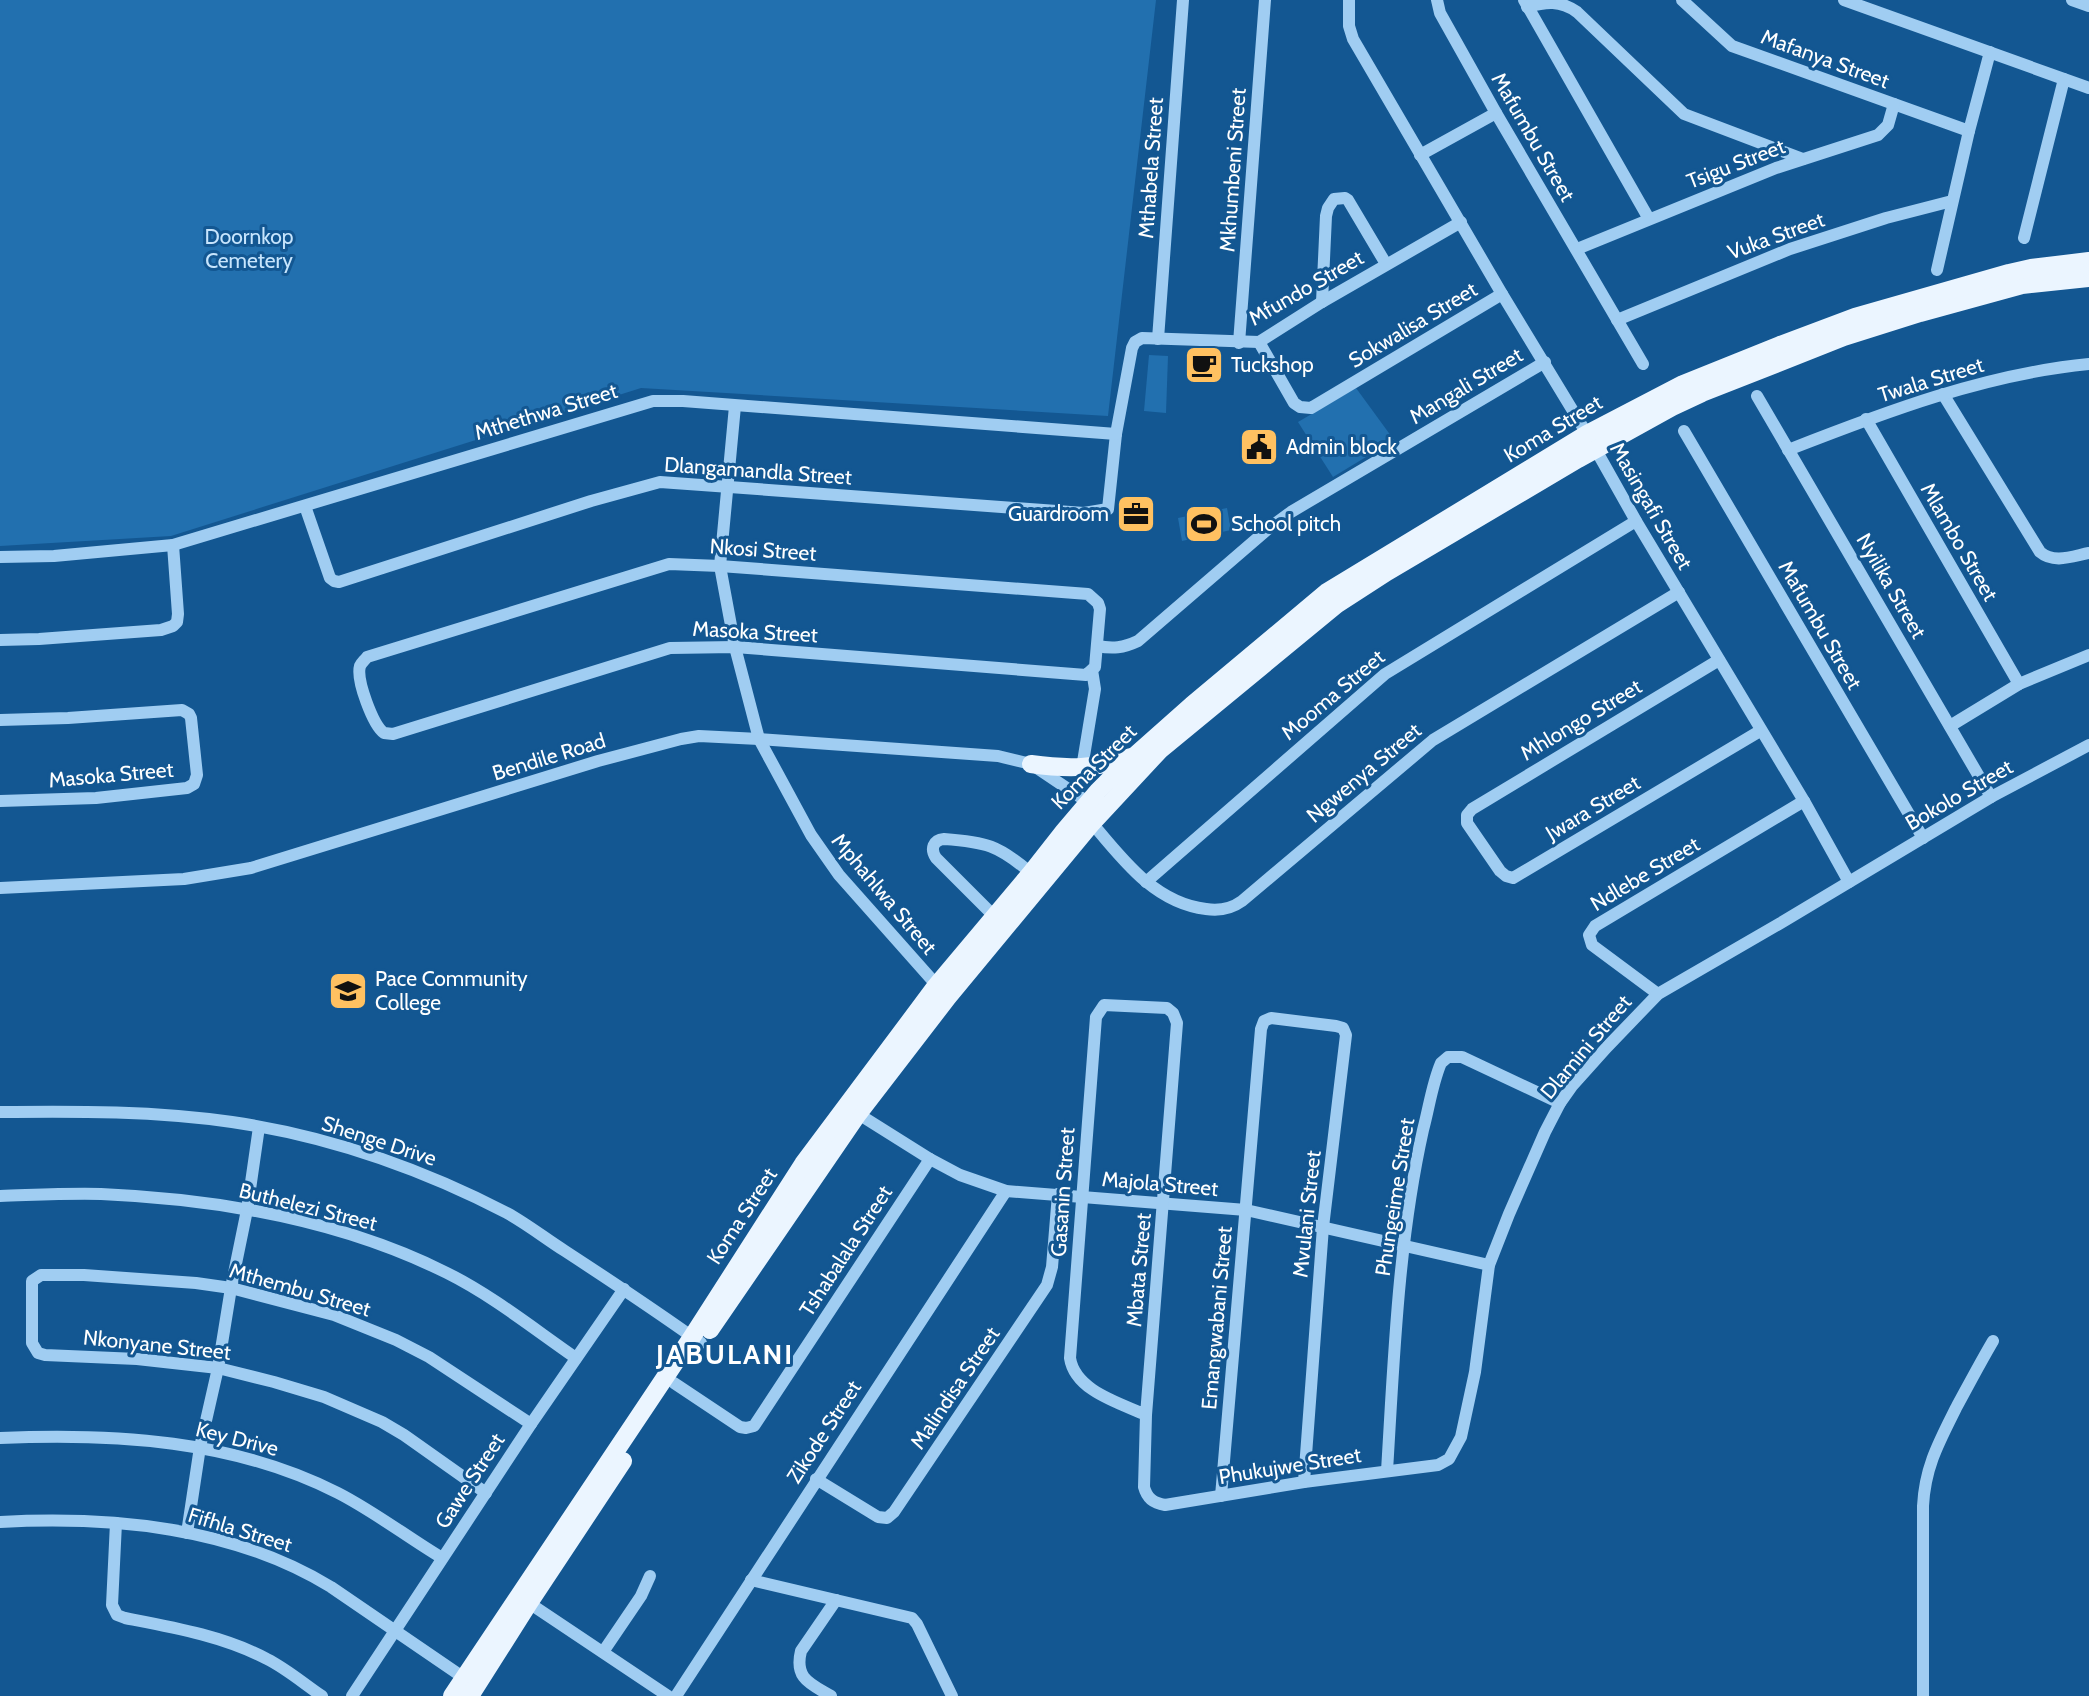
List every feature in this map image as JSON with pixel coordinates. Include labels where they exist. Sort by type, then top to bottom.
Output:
[{"type":"main road","name":"Koma Street","points":[[1000,922],[1031,873],[1160,750],[1336,605],[1683,384],[1854,317],[2009,273],[2089,261]]},
{"type":"main road","name":"Koma Street","points":[[452,1696],[470,1687],[523,1599],[851,1110],[942,991],[1094,813],[1136,755],[1211,689],[1327,592],[1592,441],[1702,393],[1844,337],[2022,285],[2089,278]]},
{"type":"main road","points":[[1031,764],[1082,768],[1136,755]]},
{"type":"main road","name":"Koma Street","points":[[523,1599],[674,1383],[696,1340]]},
{"type":"street","name":"Mthabela Street","points":[[1158,339],[1183,0]]},
{"type":"street","name":"Mkhumbeni Street","points":[[1239,343],[1265,0]]},
{"type":"street","name":"Masingafi Street","points":[[1349,0],[1349,26],[1353,39],[1850,882]]},
{"type":"street","name":"Mafumbu Street","points":[[1437,0],[1439,10],[1496,113],[1643,364]]},
{"type":"street","name":"Mafanya Street","points":[[1682,0],[1732,46],[1969,131]]},
{"type":"street","points":[[1844,0],[2089,88]]},
{"type":"street","points":[[2072,0],[2089,6]]},
{"type":"street","points":[[1649,219],[1525,4],[1556,2],[1569,6],[1684,114],[1802,159]]},
{"type":"street","points":[[1937,270],[1990,52]]},
{"type":"street","points":[[2024,238],[2064,79]]},
{"type":"street","name":"Tsigu Street","points":[[1577,249],[1802,159],[1878,135],[1888,125],[1894,104]]},
{"type":"street","points":[[1420,155],[1496,113]]},
{"type":"street","points":[[1322,302],[1326,216],[1334,199],[1348,200],[1386,264]]},
{"type":"street","name":"Vuka Street","points":[[1617,320],[1790,248],[1952,201]]},
{"type":"street","name":"Mfundo Street","points":[[1158,339],[1259,342],[1322,302],[1461,222]]},
{"type":"street","name":"Sokwalisa Street","points":[[1259,342],[1294,403],[1300,407],[1311,408],[1502,294]]},
{"type":"street","points":[[1116,434],[1132,348],[1135,342],[1142,338],[1158,339]]},
{"type":"street","name":"Mangali Street","points":[[1097,646],[1124,647],[1138,641],[1291,512],[1545,362]]},
{"type":"street","name":"Twala Street","points":[[1788,450],[1866,419],[1943,394],[2031,371],[2089,364]]},
{"type":"street","points":[[1943,394],[2040,552],[2047,558],[2054,559],[2089,553]]},
{"type":"street","name":"Nyilika Street","points":[[1757,396],[1991,797]]},
{"type":"street","name":"Mthethwa Street","points":[[0,557],[54,556],[173,545],[638,404],[664,400],[1116,434]]},
{"type":"street","name":"Mphahlwa Street","points":[[736,406],[720,565],[735,647],[759,739],[824,856],[942,991]]},
{"type":"street","name":"Mlambo Street","points":[[1866,419],[2019,684]]},
{"type":"street","name":"Mafumbu Street","points":[[1684,431],[1923,838]]},
{"type":"street","name":"Dlangamandla Street","points":[[305,506],[330,578],[339,582],[651,484],[677,482],[1084,513],[1108,509],[1116,434]]},
{"type":"street","name":"Mooma Street","points":[[1146,882],[1385,674],[1636,521]]},
{"type":"street","points":[[0,640],[169,628],[178,618],[173,545]]},
{"type":"street","name":"Nkosi Street","points":[[361,664],[367,657],[669,564],[720,565],[1088,594],[1098,603],[1100,609],[1095,667],[1089,673],[1095,690],[1082,768]]},
{"type":"street","name":"Ngwenya Street","points":[[1094,813],[1146,882],[1166,897],[1195,908],[1227,909],[1237,904],[1433,740],[1679,592]]},
{"type":"street","name":"Masoka Street","points":[[361,664],[360,682],[377,726],[390,735],[670,648],[735,647],[918,663],[1089,673]]},
{"type":"street","points":[[1950,726],[2019,684],[2089,655]]},
{"type":"street","name":"Mhlongo Street","points":[[1466,817],[1472,809],[1719,660]]},
{"type":"street","name":"Masoka Street","points":[[0,720],[182,710],[189,714],[192,721],[197,775],[191,787],[96,798],[0,801]]},
{"type":"street","name":"Jwara Street","points":[[1466,817],[1500,871],[1513,878],[1760,731]]},
{"type":"street","name":"Bendile Road","points":[[0,888],[184,879],[230,872],[275,861],[586,765],[699,736],[998,756],[1031,764],[1094,813]]},
{"type":"street","name":"Bokolo Street","points":[[1850,882],[1991,797],[2089,745]]},
{"type":"street","name":"Ndlebe Street","points":[[1658,994],[1592,945],[1590,935],[1595,926],[1804,801]]},
{"type":"street","points":[[1000,922],[936,858],[933,851],[936,841],[944,839],[989,844],[1008,854],[1031,873]]},
{"type":"street","name":"Dlamini Street","points":[[1449,1459],[1461,1437],[1472,1389],[1489,1265],[1528,1167],[1560,1103],[1607,1047],[1658,994],[1850,882]]},
{"type":"street","name":"Gasanin Street","points":[[1146,1415],[1081,1382],[1071,1367],[1070,1358],[1097,1014],[1108,1004],[1167,1008],[1175,1016]]},
{"type":"street","name":"Mbata Street","points":[[1144,1487],[1146,1415],[1177,1029],[1175,1016]]},
{"type":"street","name":"Mvulani Street","points":[[1266,1020],[1271,1018],[1336,1026],[1343,1028],[1345,1033],[1323,1227],[1304,1482]]},
{"type":"street","name":"Emangwabani Street","points":[[1221,1496],[1261,1029],[1266,1020]]},
{"type":"street","name":"Phungeime Street","points":[[1387,1471],[1403,1246],[1419,1148],[1442,1061],[1453,1055],[1462,1056],[1560,1103]]},
{"type":"street","name":"Majola Street","points":[[851,1110],[960,1175],[1006,1191],[1245,1210],[1489,1265]]},
{"type":"street","name":"Shenge Drive","points":[[0,1112],[114,1112],[231,1122],[327,1143],[414,1170],[510,1215],[624,1289],[696,1340]]},
{"type":"street","points":[[187,1533],[200,1447],[218,1368],[247,1210],[259,1127]]},
{"type":"street","name":"Tshabalala Street","points":[[674,1383],[740,1427],[754,1426],[930,1159]]},
{"type":"street","name":"Zikode Street","points":[[676,1696],[1006,1191]]},
{"type":"street","name":"Buthelezi Street","points":[[0,1196],[101,1194],[200,1203],[247,1210],[361,1238],[423,1262],[465,1283],[576,1358]]},
{"type":"street","name":"Malindisa Street","points":[[816,1479],[878,1517],[889,1517],[894,1513],[1047,1285],[1052,1267],[1058,1194]]},
{"type":"street","name":"Mthembu Street","points":[[33,1279],[41,1275],[84,1275],[196,1283],[231,1288],[334,1315],[405,1344],[447,1367],[531,1424]]},
{"type":"street","name":"Nkonyane Street","points":[[33,1279],[32,1343],[38,1353],[218,1368],[324,1397],[382,1422],[427,1450],[486,1493]]},
{"type":"street","name":"Gawe Street","points":[[352,1696],[531,1424],[624,1289]]},
{"type":"street","points":[[1923,1696],[1923,1506],[1927,1475],[1942,1434],[1993,1341]]},
{"type":"street","name":"Key Drive","points":[[0,1438],[91,1437],[200,1447],[285,1471],[338,1493],[442,1558]]},
{"type":"street","name":"Phukujwe Street","points":[[1144,1487],[1151,1500],[1160,1504],[1438,1465],[1449,1459]]},
{"type":"street","name":"Fifhla Street","points":[[0,1522],[143,1525],[214,1538],[257,1551],[308,1572],[395,1630],[470,1687]]},
{"type":"street","points":[[116,1523],[112,1605],[117,1615],[191,1632],[244,1648],[275,1664],[322,1696]]},
{"type":"street","points":[[603,1652],[641,1596],[650,1576]]},
{"type":"street","points":[[751,1580],[914,1619],[952,1696]]},
{"type":"street","points":[[523,1599],[668,1696]]},
{"type":"street","points":[[831,1696],[806,1680],[799,1669],[799,1660],[801,1651],[836,1600]]},
{"type":"green space","name":"Doornkop Cemetery","points":[[0,0],[1156,0],[1108,416],[641,388],[171,536],[0,546]]},
{"type":"green space","points":[[1149,355],[1168,356],[1166,413],[1144,411]]},
{"type":"green space","points":[[1356,388],[1394,440],[1333,477],[1298,422]]},
{"type":"green space","name":"School pitch","points":[[1227,508],[1231,530],[1182,541],[1178,518]]},
{"type":"place","name":"Tuckshop","points":[[1204,365]]},
{"type":"place","name":"Admin block","points":[[1259,447]]},
{"type":"place","name":"Guardroom","points":[[1136,514]]},
{"type":"place","name":"School pitch","points":[[1204,524]]},
{"type":"place","name":"Pace Community College","points":[[348,991]]},
{"type":"district","name":"JABULANI","points":[[725,1354]]}]
